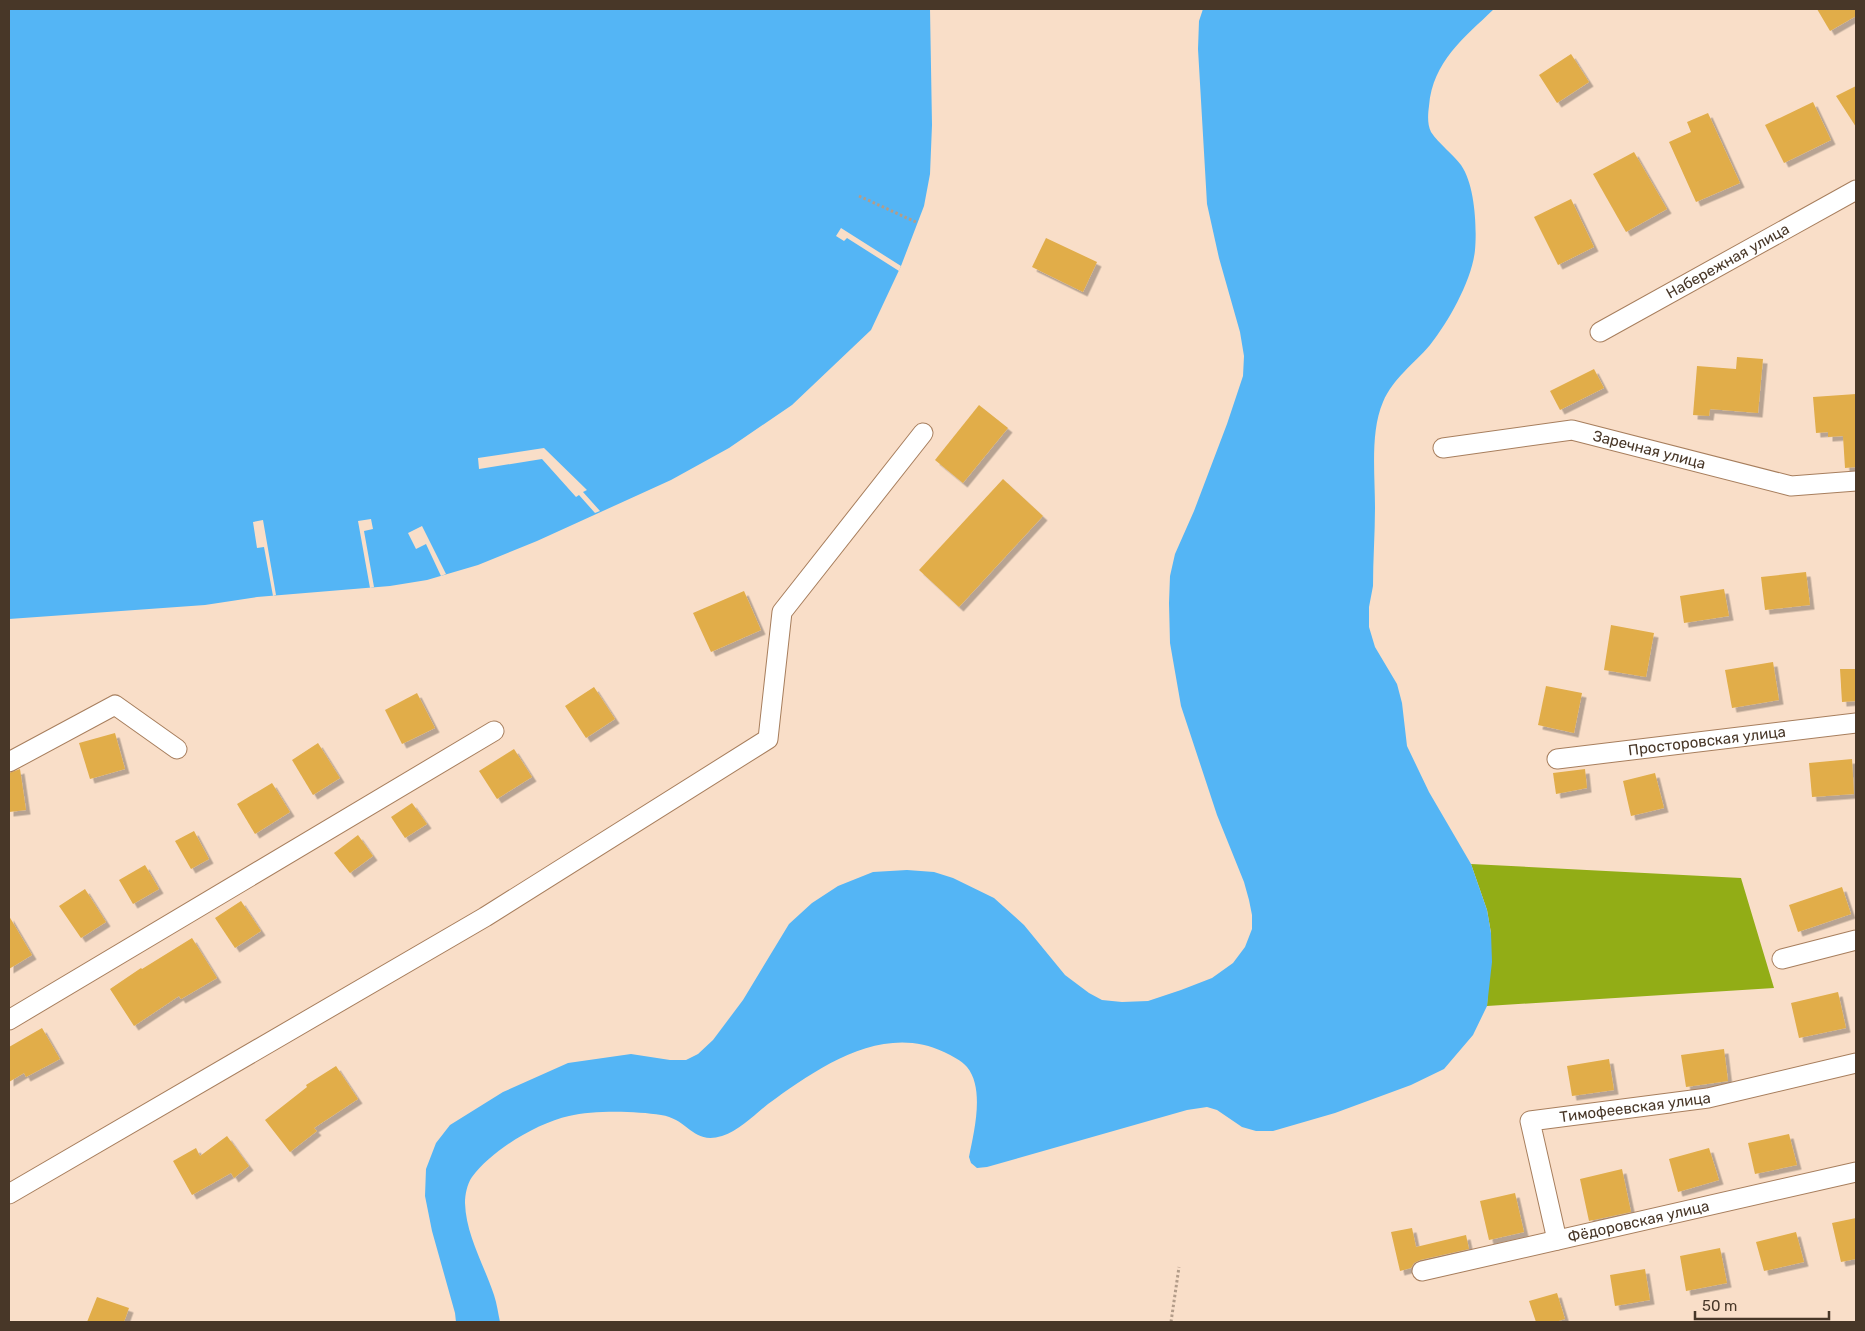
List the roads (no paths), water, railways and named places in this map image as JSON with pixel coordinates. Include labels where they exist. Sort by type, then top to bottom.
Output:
[{"type":"street","name":"Набережная улица","points":[[1600,332],[1856,190]]},
{"type":"street","name":"Заречная улица","points":[[1442,448],[1572,430],[1791,486],[1856,481]]},
{"type":"street","points":[[9,1194],[486,917],[768,739],[782,612],[923,433]]},
{"type":"street","points":[[9,762],[114,705],[176,749]]},
{"type":"street","name":"Просторовская улица","points":[[1557,759],[1856,723]]},
{"type":"street","points":[[9,1020],[494,731]]},
{"type":"street","points":[[1782,958],[1856,940]]},
{"type":"street","name":"Тимофеевская улица","points":[[1557,1240],[1530,1121],[1708,1098],[1856,1063]]},
{"type":"street","name":"Фёдоровская улица","points":[[1422,1271],[1856,1172]]},
{"type":"water","points":[[9,9],[930,9],[932,125],[930,174],[924,206],[901,266],[871,330],[792,405],[729,448],[671,480],[537,541],[478,565],[427,580],[390,586],[257,597],[205,605],[9,619]]},
{"type":"water","points":[[1203,9],[1494,9],[1452,51],[1443,63],[1432,90],[1428,122],[1431,132],[1458,161],[1466,173],[1474,206],[1475,250],[1473,262],[1464,287],[1445,324],[1430,345],[1392,386],[1387,393],[1379,414],[1374,454],[1373,586],[1369,607],[1369,627],[1375,647],[1397,684],[1402,703],[1407,746],[1429,792],[1471,864],[1487,910],[1491,933],[1492,962],[1487,1006],[1473,1035],[1444,1069],[1411,1085],[1335,1113],[1273,1131],[1256,1131],[1242,1127],[1217,1110],[1207,1107],[1187,1110],[987,1167],[977,1168],[971,1163],[969,1157],[977,1111],[976,1087],[972,1076],[967,1067],[956,1058],[921,1044],[897,1043],[874,1046],[828,1064],[768,1104],[741,1126],[722,1136],[704,1137],[678,1121],[661,1115],[603,1112],[569,1116],[543,1125],[516,1139],[491,1157],[470,1180],[465,1200],[466,1215],[476,1250],[494,1295],[500,1322],[456,1322],[432,1231],[425,1196],[426,1169],[436,1143],[450,1125],[503,1092],[568,1063],[631,1054],[670,1060],[686,1060],[698,1054],[713,1040],[743,1000],[789,924],[812,903],[838,886],[873,872],[907,870],[934,872],[953,878],[994,898],[1024,925],[1065,975],[1102,1000],[1122,1002],[1148,1001],[1181,990],[1212,978],[1233,963],[1245,947],[1252,929],[1249,900],[1244,882],[1217,815],[1181,706],[1170,643],[1170,576],[1175,554],[1194,511],[1243,376],[1244,356],[1240,332],[1219,258],[1207,204],[1198,49],[1199,21]]}]
